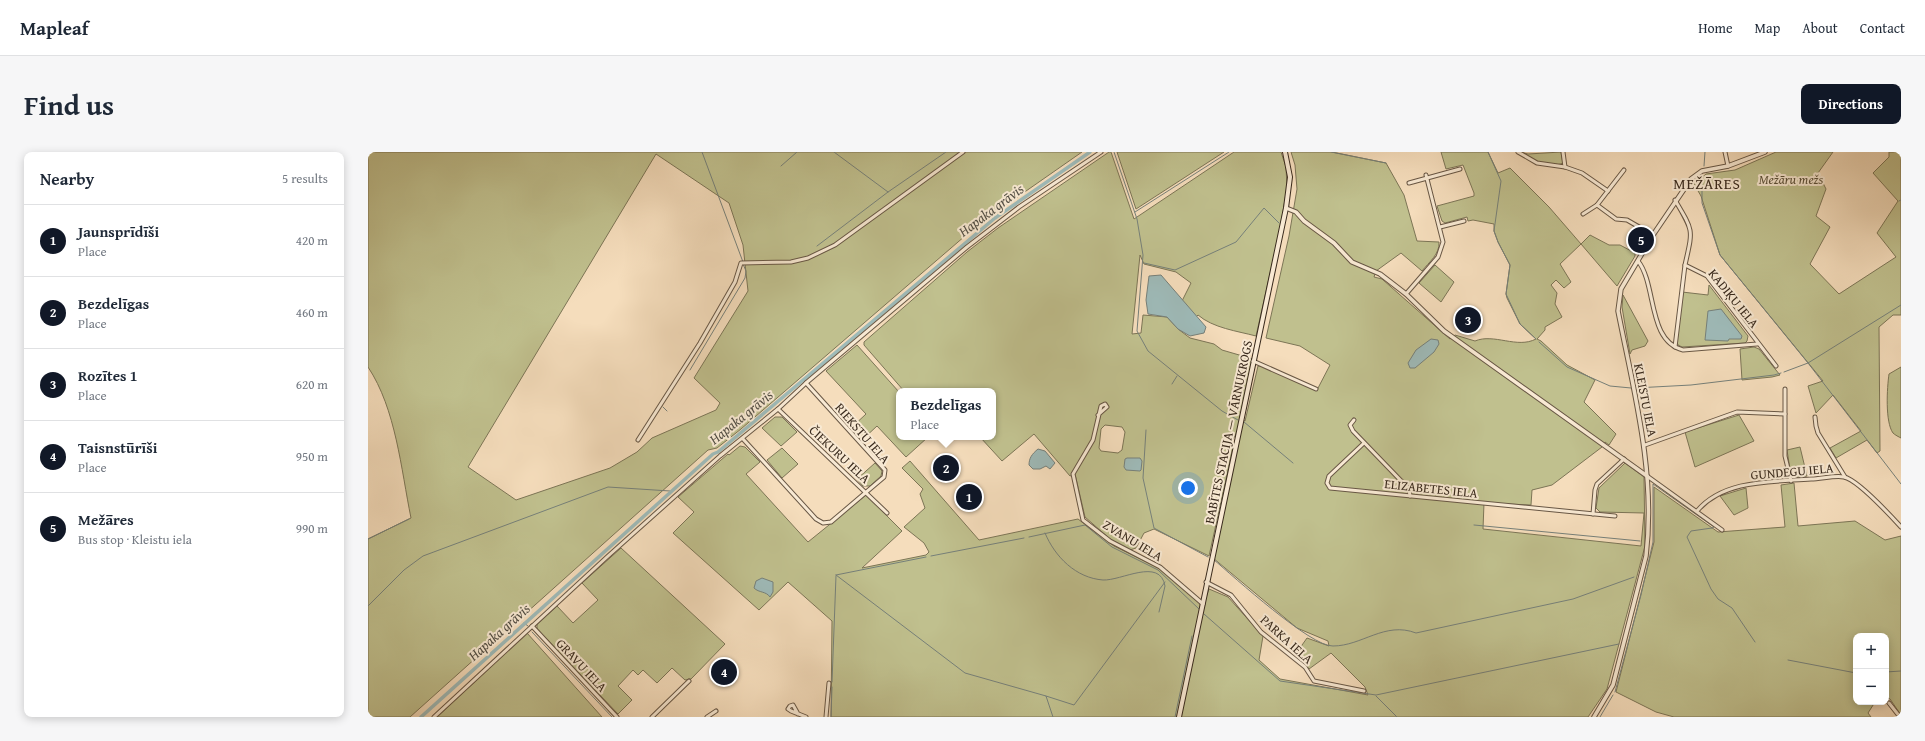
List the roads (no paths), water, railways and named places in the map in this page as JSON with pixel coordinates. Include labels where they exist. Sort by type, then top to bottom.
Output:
[{"type":"main road","name":"BABĪTES STACIJA — VĀRNUKROGS","points":[[1179,717],[1203,604],[1206,582],[1286,208],[1290,177],[1285,152]]},
{"type":"street","points":[[638,440],[700,343],[735,282],[740,263],[791,262],[808,258],[835,245],[963,152]]},
{"type":"street","points":[[434,717],[692,481],[778,409],[806,383],[967,247],[1019,207],[1101,152]]},
{"type":"street","points":[[1518,152],[1537,163],[1565,167],[1582,173],[1608,190]]},
{"type":"street","points":[[1563,152],[1565,167]]},
{"type":"street","points":[[1725,152],[1728,166]]},
{"type":"street","name":"KLEISTU IELA","points":[[1594,717],[1613,685],[1646,556],[1649,517],[1645,445],[1618,311],[1621,290],[1675,200],[1691,179],[1702,171],[1728,166],[1765,152]]},
{"type":"street","points":[[1409,183],[1426,177],[1460,169]]},
{"type":"street","points":[[1583,214],[1598,205],[1624,170]]},
{"type":"street","points":[[1406,294],[1438,257],[1443,242],[1426,177]]},
{"type":"street","points":[[1675,200],[1689,223],[1692,233],[1685,265],[1675,347]]},
{"type":"street","points":[[1598,205],[1616,219],[1628,220],[1653,235]]},
{"type":"street","points":[[1286,208],[1296,212],[1304,221],[1334,243],[1352,262],[1380,274],[1406,294],[1444,331],[1722,530]]},
{"type":"street","points":[[1440,227],[1464,221]]},
{"type":"street","points":[[1638,261],[1644,273],[1662,335],[1675,347],[1683,350],[1758,344]]},
{"type":"street","name":"KADIĶU IELA","points":[[1685,265],[1707,276],[1776,366]]},
{"type":"street","points":[[1253,361],[1316,388]]},
{"type":"street","name":"RIEKSTU IELA","points":[[743,439],[816,519],[823,523],[831,522],[865,492],[884,478],[885,470],[806,383]]},
{"type":"street","points":[[1786,389],[1785,456],[1790,481]]},
{"type":"street","name":"ČIEKURU IELA","points":[[778,409],[887,513]]},
{"type":"street","points":[[1645,445],[1737,412],[1785,414]]},
{"type":"street","name":"ZVANU IELA","points":[[1098,416],[1093,440],[1073,474],[1083,520],[1110,541],[1160,567],[1203,604]]},
{"type":"street","points":[[1815,417],[1818,433],[1845,477]]},
{"type":"street","points":[[1354,420],[1351,428],[1409,489],[1410,496]]},
{"type":"street","name":"ELIZABETES IELA","points":[[1364,443],[1329,476],[1327,479],[1328,486],[1330,488],[1615,516]]},
{"type":"street","points":[[1593,514],[1595,490],[1598,484],[1624,459]]},
{"type":"street","name":"GUNDEGU IELA","points":[[1697,511],[1709,500],[1728,490],[1750,484],[1845,477],[1862,488],[1901,527]]},
{"type":"street","name":"PARKA IELA","points":[[1206,582],[1231,595],[1261,632],[1305,666],[1314,681],[1364,690]]},
{"type":"street","name":"GRAVU IELA","points":[[532,626],[617,717]]},
{"type":"street","points":[[652,717],[689,681]]},
{"type":"street","points":[[826,717],[829,683]]},
{"type":"street","points":[[1889,703],[1900,717]]},
{"type":"street","points":[[706,717],[716,710]]},
{"type":"street","points":[[798,714],[806,717]]},
{"type":"water","points":[[1161,275],[1206,327],[1204,333],[1190,336],[1178,329],[1167,317],[1148,314],[1146,300],[1149,276]]},
{"type":"water","points":[[1721,309],[1742,336],[1741,339],[1729,339],[1728,341],[1705,340],[1708,311]]},
{"type":"water","points":[[1431,339],[1438,340],[1439,344],[1434,352],[1415,368],[1410,368],[1408,363],[1416,350]]},
{"type":"water","points":[[1038,449],[1045,451],[1055,463],[1050,469],[1046,466],[1040,469],[1033,469],[1029,465],[1031,456]]},
{"type":"water","points":[[1140,458],[1142,461],[1141,470],[1126,470],[1124,467],[1125,459]]},
{"type":"water","points":[[762,578],[773,582],[773,592],[770,597],[754,588],[756,581]]},
{"type":"waterway","points":[[702,152],[743,262]]},
{"type":"waterway","points":[[781,166],[797,152]]},
{"type":"waterway","points":[[834,152],[888,192]]},
{"type":"waterway","points":[[817,246],[888,192],[946,152]]},
{"type":"waterway","name":"Hapaka grāvis","points":[[421,717],[713,454],[718,452],[995,218],[1090,152]]},
{"type":"waterway","points":[[1114,152],[1137,219],[1143,255],[1137,331],[1148,351],[1222,411],[1238,420]]},
{"type":"waterway","points":[[1135,212],[1229,152]]},
{"type":"waterway","points":[[1331,152],[1386,163]]},
{"type":"waterway","points":[[1488,152],[1501,181],[1494,231],[1510,265],[1506,294],[1520,324],[1536,339]]},
{"type":"waterway","points":[[1704,166],[1705,152]]},
{"type":"waterway","points":[[1702,176],[1702,203],[1720,255],[1808,363],[1901,484]]},
{"type":"waterway","points":[[1144,263],[1175,270],[1236,242],[1264,208],[1279,223]]},
{"type":"waterway","points":[[690,370],[745,278],[746,271],[743,264]]},
{"type":"waterway","points":[[1784,372],[1808,363],[1901,305]]},
{"type":"waterway","points":[[1539,342],[1567,367],[1610,386],[1631,388]]},
{"type":"waterway","points":[[1635,388],[1691,385],[1781,373]]},
{"type":"waterway","points":[[1172,384],[1177,376]]},
{"type":"waterway","points":[[663,407],[667,411]]},
{"type":"waterway","points":[[1244,422],[1293,463]]},
{"type":"waterway","points":[[1146,430],[1143,478],[1154,528],[1208,557]]},
{"type":"waterway","points":[[1615,692],[1641,595],[1653,542],[1653,484],[1714,527],[1712,528]]},
{"type":"waterway","points":[[368,606],[404,570],[423,556],[608,487],[670,491]]},
{"type":"waterway","points":[[368,539],[409,519]]},
{"type":"waterway","points":[[1029,537],[1085,525],[1112,547],[1158,570],[1199,609]]},
{"type":"waterway","points":[[1474,525],[1640,541]]},
{"type":"waterway","points":[[1712,528],[1691,531],[1687,537],[1711,589],[1718,599],[1732,608],[1755,642]]},
{"type":"waterway","points":[[1045,533],[1054,550],[1061,558],[1075,571],[1084,575],[1103,580],[1139,572],[1148,572],[1156,573],[1162,577],[1165,586],[1159,612]]},
{"type":"waterway","points":[[931,556],[1024,538]]},
{"type":"waterway","points":[[836,575],[926,557]]},
{"type":"waterway","points":[[1213,559],[1254,595],[1291,624],[1322,643],[1333,646],[1344,645],[1394,630],[1405,630],[1416,633],[1573,599],[1634,577]]},
{"type":"waterway","points":[[836,575],[965,673],[1046,696],[1053,717]]},
{"type":"waterway","points":[[832,682],[836,576]]},
{"type":"waterway","points":[[1046,696],[1074,705],[1165,582]]},
{"type":"waterway","points":[[1204,614],[1280,681],[1376,695],[1619,644]]},
{"type":"waterway","name":"Hapaka grāvis","points":[[524,623],[528,626]]},
{"type":"waterway","points":[[532,632],[612,717]]},
{"type":"waterway","points":[[1175,717],[1192,636]]},
{"type":"waterway","points":[[1788,660],[1853,672]]},
{"type":"waterway","points":[[1889,672],[1901,671]]},
{"type":"waterway","points":[[831,717],[832,687]]},
{"type":"waterway","points":[[1600,717],[1613,695]]},
{"type":"waterway","points":[[1376,696],[1397,717]]},
{"type":"place","name":"Mežāres","points":[[1641,240]]},
{"type":"place","name":"Rozītes 1","points":[[1468,320]]},
{"type":"place","name":"Bezdelīgas","points":[[946,468]]},
{"type":"place","name":"Jaunsprīdīši","points":[[969,497]]},
{"type":"place","name":"Taisnstūrīši","points":[[724,672]]},
{"type":"district","name":"MEŽĀRES","points":[[1707,184]]},
{"type":"park label","name":"Mežāru mežs","points":[[1791,179]]}]
